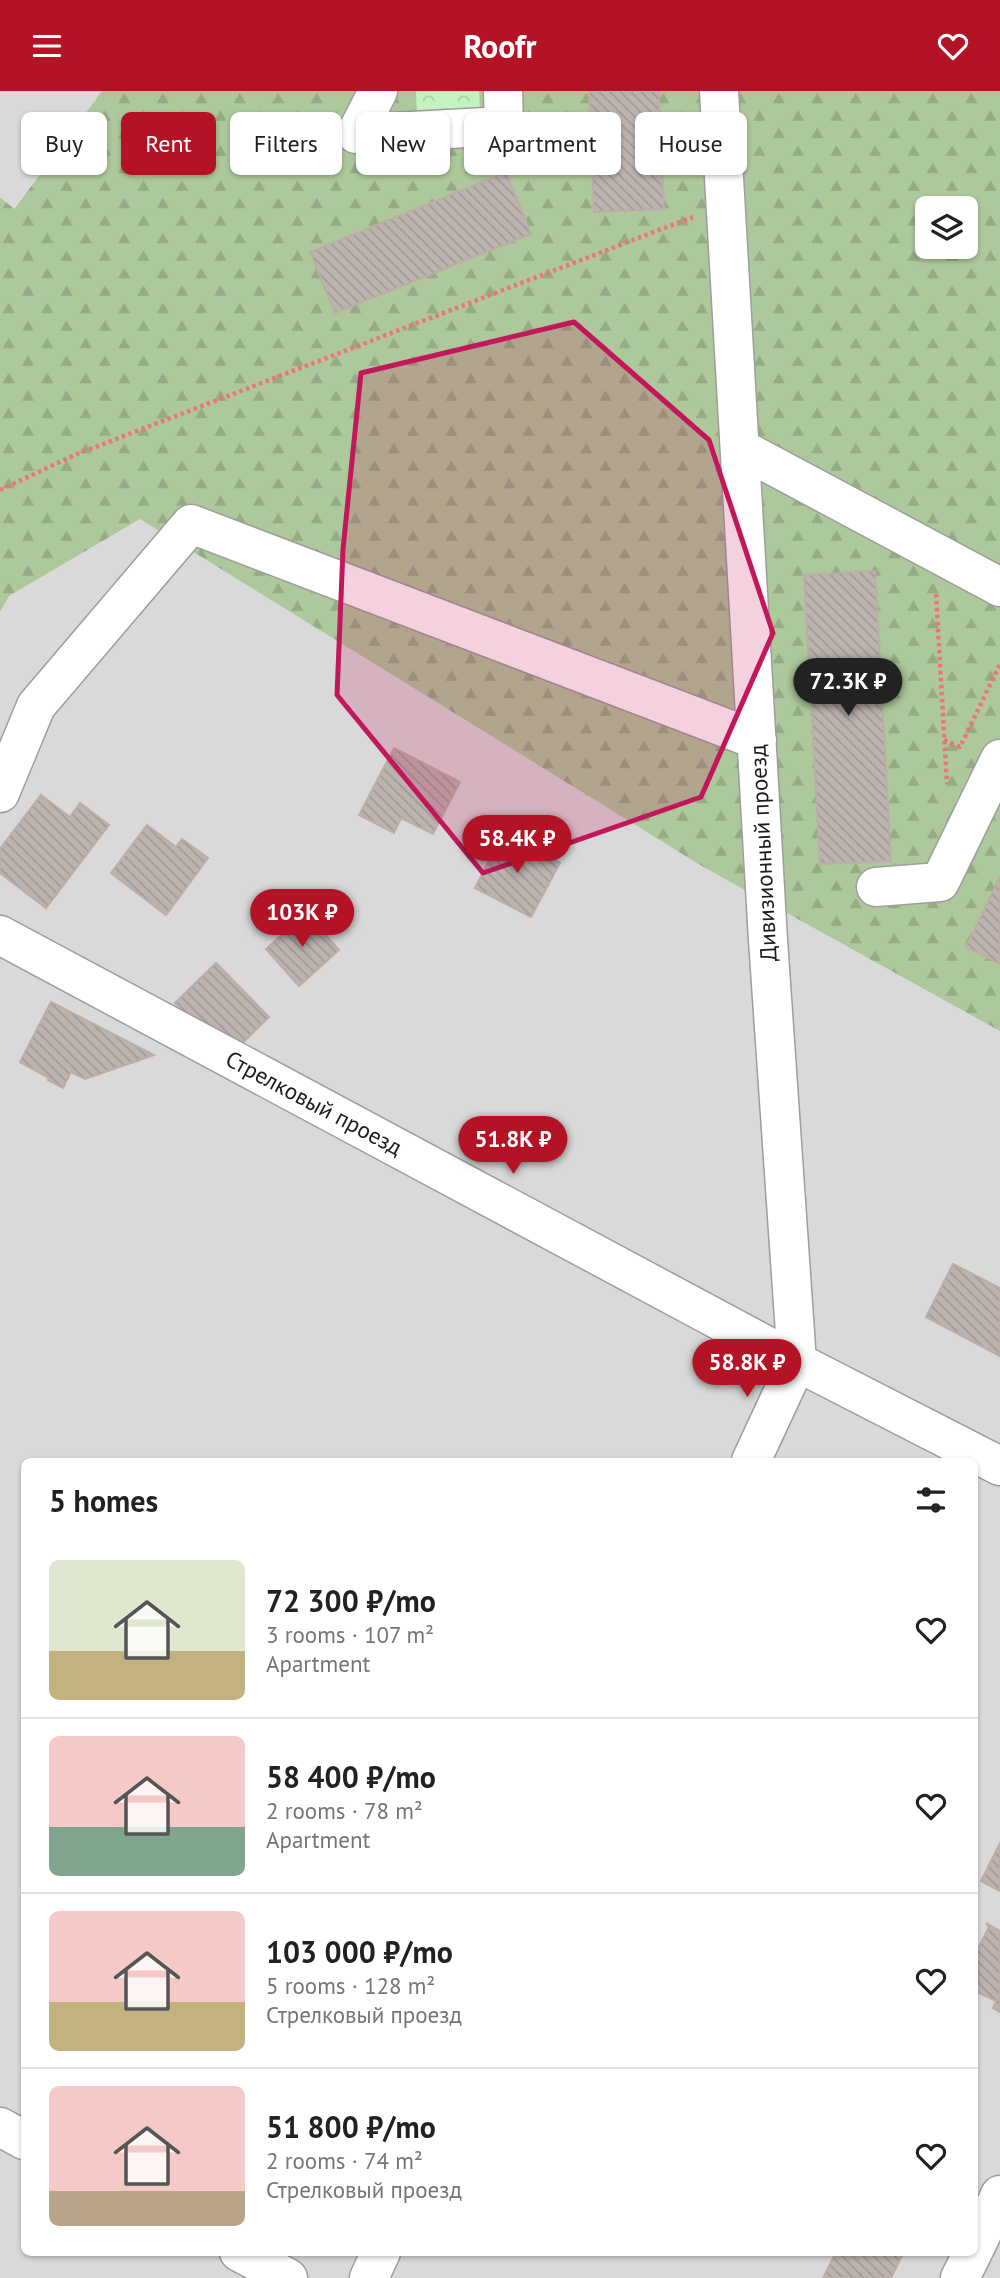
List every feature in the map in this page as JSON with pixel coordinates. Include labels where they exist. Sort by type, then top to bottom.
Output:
[{"type":"street","points":[[378,91],[356,134],[504,126],[503,91]]},
{"type":"street","name":"Дивизионный проезд","points":[[719,91],[768,940],[797,1362]]},
{"type":"street","points":[[740,448],[1000,587]]},
{"type":"street","points":[[0,793],[36,706],[191,524],[757,740]]},
{"type":"street","points":[[876,887],[940,881],[1000,759]]},
{"type":"street","name":"Стрелковый проезд","points":[[0,935],[797,1362],[1000,1466]]},
{"type":"street","points":[[752,1458],[797,1362]]},
{"type":"street","points":[[0,2127],[21,2138]]},
{"type":"street","points":[[978,2242],[1000,2195]]},
{"type":"street","points":[[247,2256],[288,2278]]},
{"type":"street","points":[[369,2278],[379,2256]]},
{"type":"street","points":[[961,2278],[971,2256]]},
{"type":"path","points":[[0,490],[77,454],[726,205]]},
{"type":"path","points":[[933,551],[947,793]]},
{"type":"path","points":[[944,740],[960,747],[1000,664]]},
{"type":"highlighted area","points":[[574,322],[709,440],[773,633],[701,797],[483,873],[337,695],[343,549],[361,373]]},
{"type":"shaded area","points":[[0,91],[102,91],[86,112],[21,112],[21,175],[39,175],[13,209],[0,197]]},
{"type":"shaded area","points":[[1000,91],[1000,2278],[0,2278],[0,612],[9,596],[140,519],[700,865],[656,381]]},
{"type":"green space","points":[[102,91],[1000,91],[1000,1031],[700,865],[140,519],[9,596],[0,612],[0,197],[14,209],[39,175],[107,175],[107,112],[86,112]]},
{"type":"green space","points":[[416,91],[479,91],[480,111],[417,112]]},
{"type":"building","points":[[589,91],[659,91],[660,112],[635,112],[635,175],[663,175],[664,209],[594,212],[592,175],[621,175],[621,112],[590,112]]},
{"type":"building","points":[[499,175],[507,175],[531,234],[335,313],[310,252]]},
{"type":"building","points":[[875,571],[891,861],[820,864],[804,575]]},
{"type":"building","points":[[394,748],[460,782],[433,834],[401,818],[394,833],[359,815]]},
{"type":"building","points":[[41,795],[70,817],[80,803],[109,825],[46,908],[0,873],[0,849]]},
{"type":"building","points":[[147,825],[176,847],[182,839],[208,858],[166,915],[111,873]]},
{"type":"building","points":[[503,833],[560,863],[531,917],[475,888]]},
{"type":"building","points":[[1000,877],[1000,964],[966,947]]},
{"type":"building","points":[[306,913],[339,950],[299,986],[266,949]]},
{"type":"building","points":[[216,963],[269,1017],[228,1057],[175,1003]]},
{"type":"building","points":[[51,1002],[154,1055],[85,1079],[71,1072],[63,1088],[20,1062]]},
{"type":"building","points":[[953,1264],[1000,1288],[1000,1356],[926,1317]]},
{"type":"building","points":[[1000,1843],[1000,1891],[981,1881]]},
{"type":"building","points":[[986,1923],[1000,1931],[1000,2012],[993,2008],[996,2001],[978,1992],[978,1948],[989,1927]]},
{"type":"building","points":[[834,2256],[902,2256],[891,2278],[823,2278]]}]
